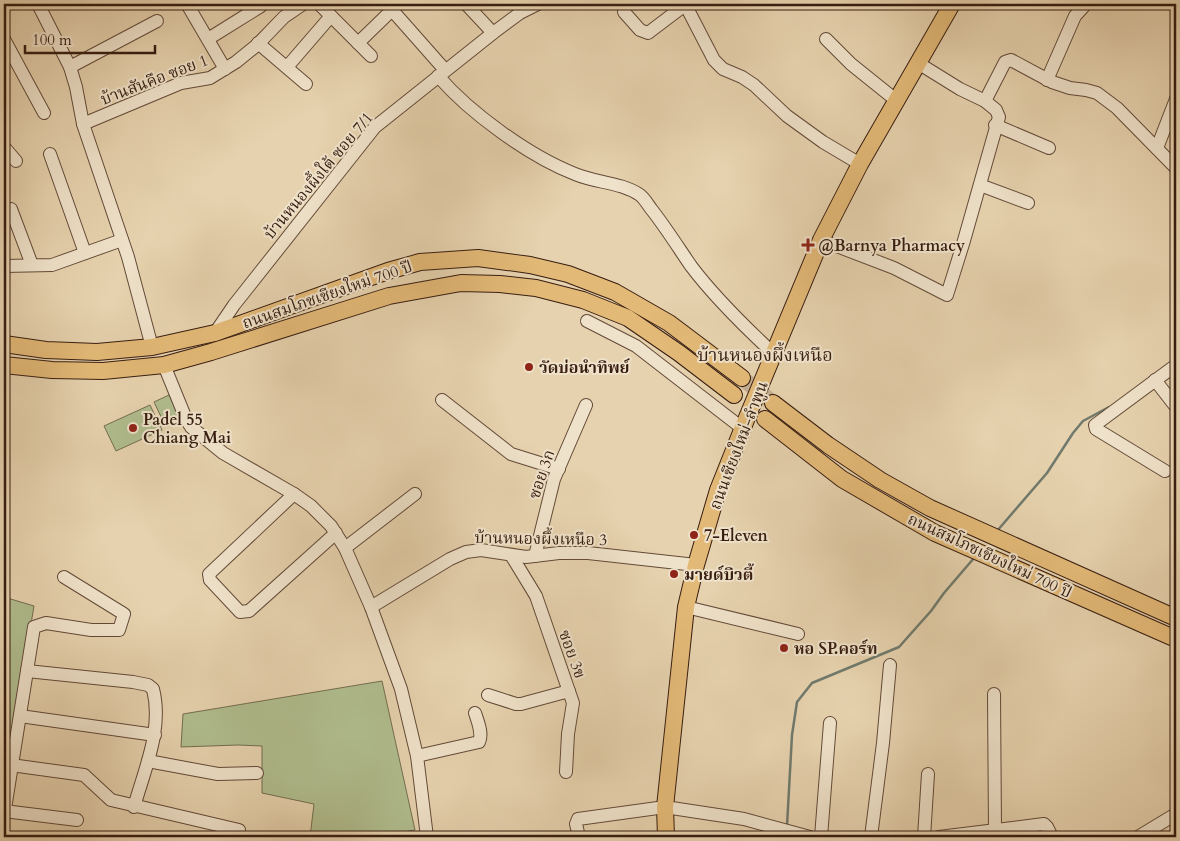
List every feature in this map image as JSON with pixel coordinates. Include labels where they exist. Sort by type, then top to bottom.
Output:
[{"type":"main road","name":"ถนนเชียงใหม่-ลำพูน","points":[[666,837],[665,807],[686,608],[696,565],[718,490],[742,428],[822,240],[860,164],[952,4]]},
{"type":"main road","name":"ถนนสมโภชเชียงใหม่ 700 ปี","points":[[4,344],[46,350],[97,352],[152,347],[215,333],[388,271],[420,262],[478,258],[530,265],[568,274],[615,292],[669,323],[742,378]]},
{"type":"main road","name":"ถนนสมโภชเชียงใหม่ 700 ปี","points":[[4,365],[52,370],[103,371],[164,365],[389,296],[461,283],[500,284],[536,288],[583,300],[628,318],[679,353],[734,395]]},
{"type":"main road","name":"ถนนสมโภชเชียงใหม่ 700 ปี","points":[[773,403],[828,445],[880,480],[930,508],[1176,618]]},
{"type":"main road","name":"ถนนสมโภชเชียงใหม่ 700 ปี","points":[[765,419],[842,479],[935,533],[1176,640]]},
{"type":"street","points":[[38,4],[70,67],[83,124],[122,240],[152,347]]},
{"type":"street","points":[[187,4],[225,69]]},
{"type":"street","name":"บ้านสันคือ ซอย 1","points":[[83,124],[180,83],[210,78],[236,62],[284,17],[304,4]]},
{"type":"street","points":[[319,4],[371,56]]},
{"type":"street","points":[[466,4],[493,33]]},
{"type":"street","name":"บ้านหนองผึ้งใต้ ซอย 7/1","points":[[215,333],[261,270],[375,127],[493,33],[520,13],[538,4]]},
{"type":"street","points":[[624,12],[640,30],[648,33],[685,4],[714,60],[723,69],[742,77],[754,85],[787,116],[823,142],[860,164]]},
{"type":"street","points":[[1047,80],[1075,16],[1086,4]]},
{"type":"street","points":[[208,39],[261,6]]},
{"type":"street","points":[[358,43],[392,10],[441,73],[454,95],[488,122],[545,161],[576,175],[628,189],[641,196],[661,221],[692,267],[726,307],[774,354]]},
{"type":"street","points":[[287,67],[331,16]]},
{"type":"street","points":[[70,67],[157,21]]},
{"type":"street","points":[[4,39],[44,113]]},
{"type":"street","points":[[826,39],[851,64],[897,101]]},
{"type":"street","points":[[258,43],[306,84]]},
{"type":"street","points":[[985,101],[1005,62],[1011,60],[1047,80],[1070,88],[1097,93],[1117,108],[1176,168]]},
{"type":"street","points":[[822,240],[894,268],[947,295],[997,121],[996,110],[985,101],[960,89],[918,63]]},
{"type":"street","points":[[1157,148],[1176,99]]},
{"type":"street","points":[[997,121],[1049,148]]},
{"type":"street","points":[[4,147],[16,161]]},
{"type":"street","points":[[50,154],[85,253]]},
{"type":"street","points":[[980,185],[1028,203]]},
{"type":"street","points":[[11,209],[32,265]]},
{"type":"street","points":[[4,266],[52,265],[122,240]]},
{"type":"street","points":[[587,321],[636,346],[742,428]]},
{"type":"street","points":[[164,365],[191,428],[223,453],[294,494],[311,506],[336,533],[345,548],[371,607],[401,689],[416,756],[427,837]]},
{"type":"street","points":[[1165,471],[1095,428],[1095,425],[1176,365]]},
{"type":"street","points":[[1155,380],[1176,407]]},
{"type":"street","points":[[442,400],[511,454],[559,469]]},
{"type":"street","name":"ซอย 3ก","points":[[535,556],[544,517],[559,469],[586,405]]},
{"type":"street","points":[[294,494],[209,574],[210,580],[240,612],[249,611],[336,533]]},
{"type":"street","points":[[345,548],[415,494]]},
{"type":"street","name":"บ้านหนองผึ้งเหนือ 3","points":[[371,607],[450,559],[466,552],[481,550],[511,555],[535,556],[559,553],[588,553],[696,565]]},
{"type":"street","name":"ซอย 3ข","points":[[511,555],[536,596],[573,703],[568,734],[566,772]]},
{"type":"street","points":[[4,815],[34,627],[46,623],[92,630],[119,630],[124,614],[64,576]]},
{"type":"street","points":[[686,608],[798,634]]},
{"type":"street","points":[[870,837],[883,743],[890,665]]},
{"type":"street","points":[[27,671],[148,685],[153,689],[157,718],[155,735],[134,807]]},
{"type":"street","points":[[488,695],[516,704],[522,704],[569,691]]},
{"type":"street","points":[[994,694],[995,831]]},
{"type":"street","points":[[416,756],[479,742],[481,739],[479,723],[475,713]]},
{"type":"street","points":[[20,716],[155,735]]},
{"type":"street","points":[[821,837],[830,723]]},
{"type":"street","points":[[148,761],[218,774],[257,773]]},
{"type":"street","points":[[11,765],[84,775],[111,800],[134,807],[240,830]]},
{"type":"street","points":[[924,837],[928,774]]},
{"type":"street","points":[[579,837],[576,824],[578,819],[665,807],[744,820],[810,837]]},
{"type":"street","points":[[4,811],[77,820]]},
{"type":"street","points":[[1138,837],[1176,814]]},
{"type":"street","points":[[940,837],[1046,825],[1052,837]]},
{"type":"green space","points":[[169,395],[179,416],[164,423],[154,402]]},
{"type":"green space","name":"Padel 55 Chiang Mai","points":[[150,405],[162,430],[116,451],[104,426]]},
{"type":"green space","points":[[4,597],[34,606],[6,774],[4,773]]},
{"type":"green space","points":[[382,681],[415,830],[374,837],[310,837],[314,804],[262,793],[262,746],[181,747],[183,714]]},
{"type":"waterway","points":[[997,531],[1047,473],[1083,421],[1109,407]]},
{"type":"waterway","points":[[787,826],[792,735],[797,702],[812,683],[899,647],[974,558]]},
{"type":"tunnel","points":[[742,378],[773,403]]},
{"type":"place","name":"@Barnya Pharmacy","points":[[808,245]]},
{"type":"place","name":"วัดบ่อนำทิพย์","points":[[529,367]]},
{"type":"place","name":"Padel 55 Chiang Mai","points":[[133,428]]},
{"type":"place","name":"7-Eleven","points":[[694,535]]},
{"type":"place","name":"มายด์บิวตี้","points":[[674,574]]},
{"type":"place","name":"หอ SP.คอร์ท","points":[[784,648]]},
{"type":"district","name":"บ้านหนองผึ้งเหนือ","points":[[765,355]]}]
